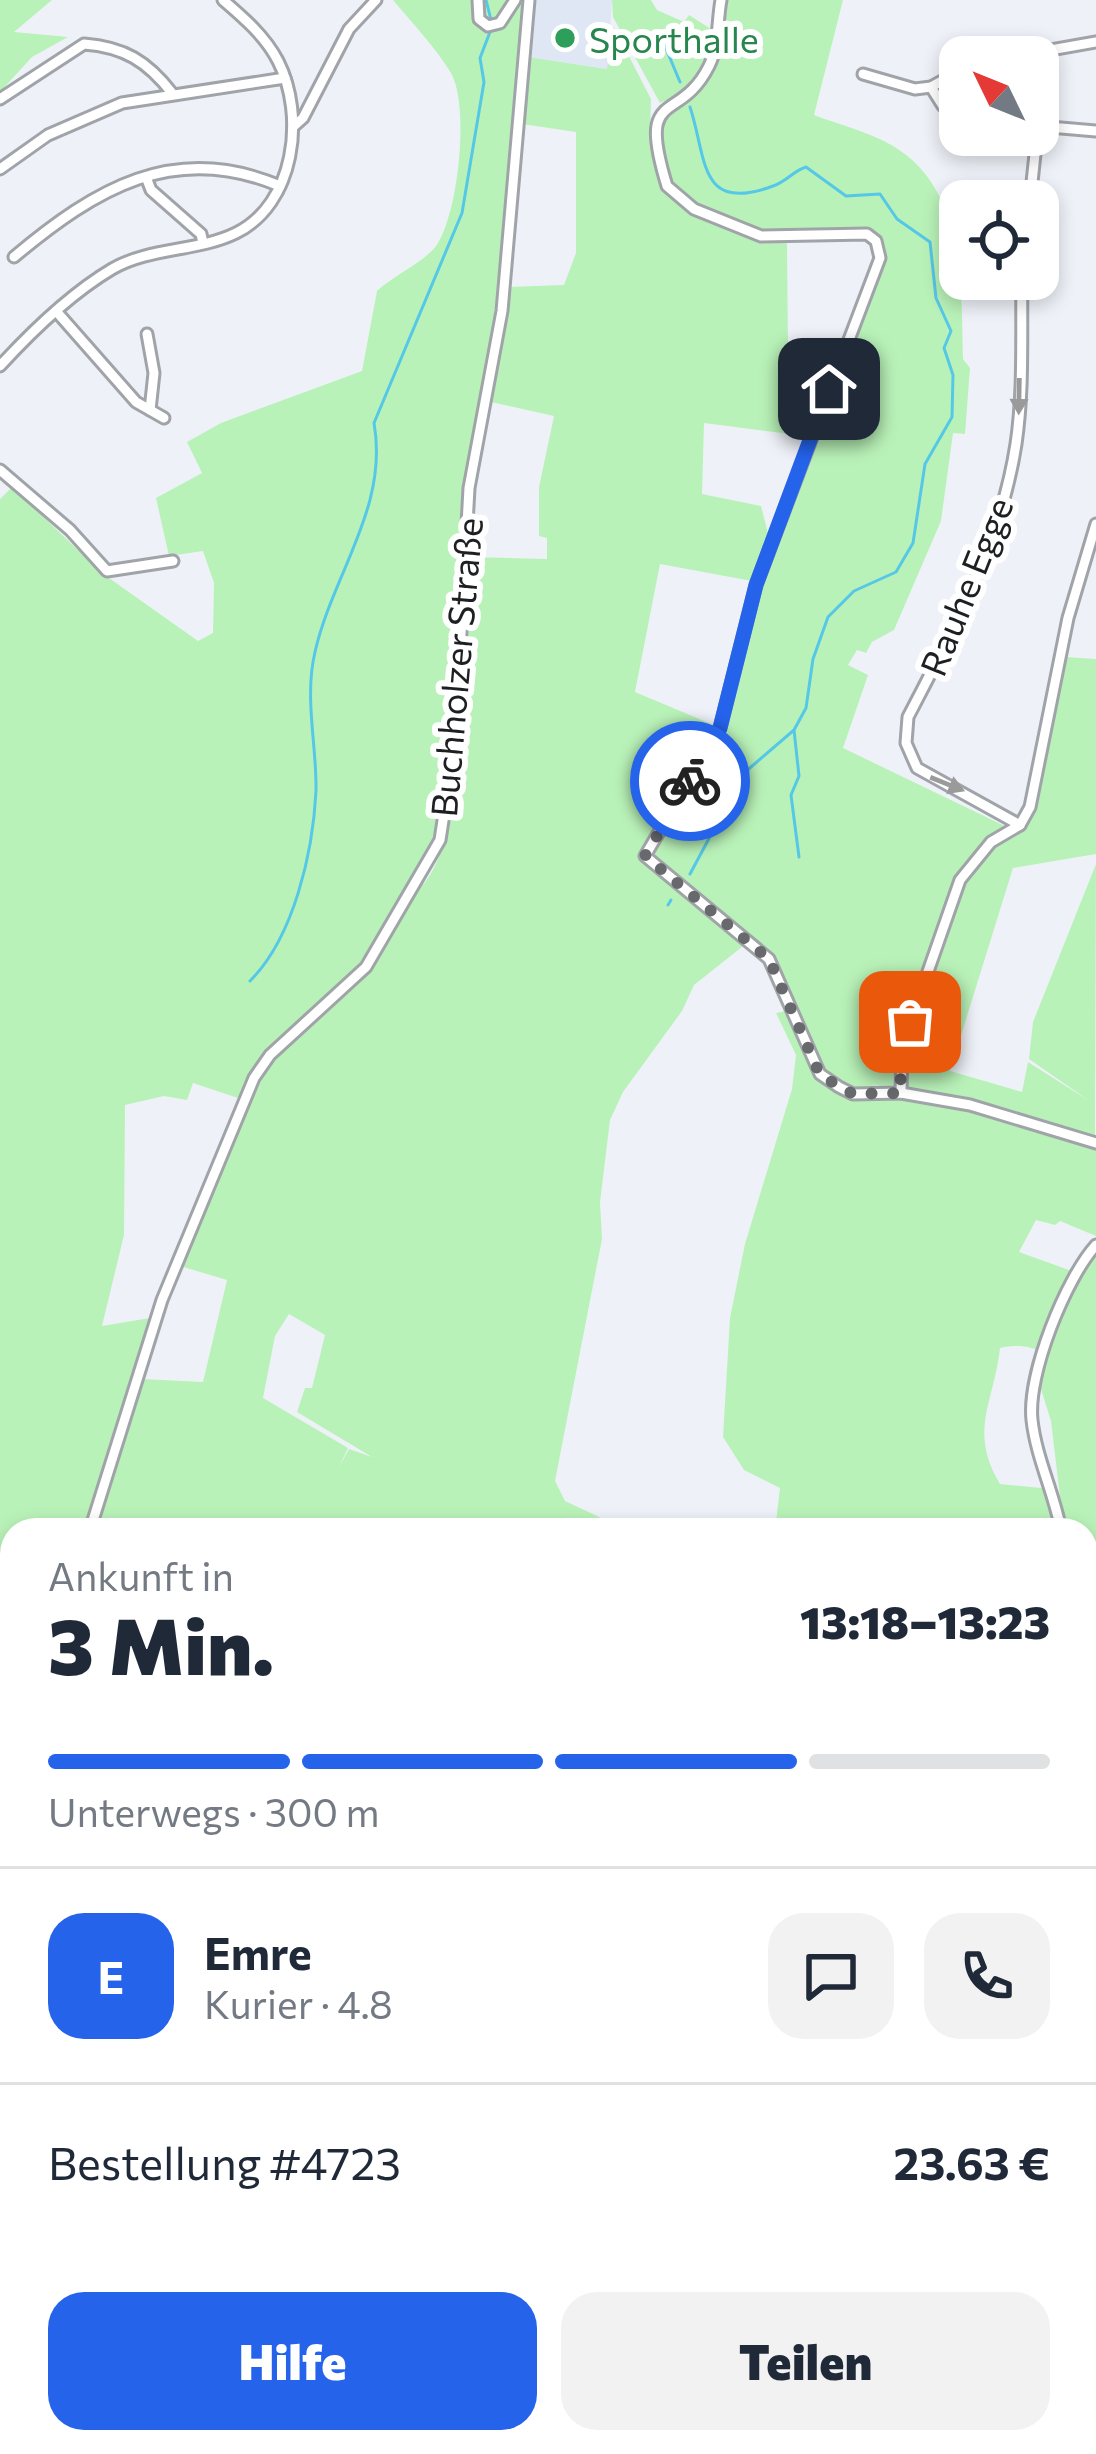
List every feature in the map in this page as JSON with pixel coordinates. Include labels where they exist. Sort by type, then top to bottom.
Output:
[{"type":"street","points":[[223,0],[265,40],[285,78],[292,127]]},
{"type":"street","points":[[0,366],[56,311],[116,267],[149,253],[242,230],[262,214],[280,186],[292,127],[349,29],[376,0]]},
{"type":"street","points":[[478,0],[479,19],[488,26],[500,23],[514,0]]},
{"type":"street","name":"Buchholzer Straße","points":[[94,1518],[162,1300],[254,1078],[303,1022],[366,967],[440,840],[454,742],[469,488],[502,311],[529,0]]},
{"type":"street","points":[[721,0],[710,64],[692,88],[660,111],[656,122],[667,186],[685,204],[750,233],[786,239],[860,232],[873,238],[880,251],[756,585],[720,728],[645,856],[651,866],[712,907],[769,959],[820,1075],[853,1094],[901,1093],[970,1105],[1096,1143]]},
{"type":"street","points":[[1059,49],[1096,42]]},
{"type":"street","points":[[0,98],[84,44],[124,50],[156,72],[172,93]]},
{"type":"street","points":[[863,74],[915,89],[939,83]]},
{"type":"street","points":[[0,170],[81,118],[172,93],[285,78]]},
{"type":"street","points":[[931,87],[939,100]]},
{"type":"street","points":[[1059,127],[1096,130]]},
{"type":"street","points":[[14,257],[74,208],[146,177],[233,168],[280,186]]},
{"type":"street","points":[[146,177],[151,190],[187,220],[203,243]]},
{"type":"street","name":"Rauhe Egge","points":[[1020,825],[917,769],[906,734],[908,717],[982,563],[1011,470],[1018,425],[1021,300]]},
{"type":"street","points":[[56,311],[128,393],[164,418]]},
{"type":"street","points":[[147,334],[153,386],[150,410]]},
{"type":"street","points":[[128,393],[153,386]]},
{"type":"street","points":[[0,470],[70,530],[107,571],[173,561]]},
{"type":"street","points":[[901,1093],[902,1046],[960,880],[991,842],[1020,825],[1030,807],[1068,618],[1096,524]]},
{"type":"street","points":[[1059,1518],[1052,1482],[1036,1442],[1032,1400],[1076,1267],[1096,1245]]},
{"type":"shaded area","points":[[535,0],[612,0],[608,69],[528,57]]},
{"type":"green space","points":[[0,0],[52,0],[14,32],[68,37],[32,57],[0,92]]},
{"type":"green space","points":[[393,0],[474,0],[477,23],[479,0],[524,0],[495,312],[462,492],[442,817],[422,886],[438,859],[458,778],[472,557],[547,559],[547,538],[539,536],[539,487],[554,416],[491,402],[509,287],[564,285],[576,253],[576,132],[522,124],[528,57],[607,69],[614,27],[651,99],[650,134],[665,194],[714,222],[787,242],[788,351],[845,338],[806,436],[704,423],[702,494],[761,506],[769,537],[752,581],[660,564],[635,692],[716,726],[639,854],[651,871],[747,943],[694,985],[682,1011],[623,1092],[610,1120],[600,1202],[602,1239],[555,1481],[565,1501],[601,1518],[100,1518],[142,1379],[203,1382],[227,1280],[180,1266],[260,1075],[352,977],[288,1031],[261,1063],[241,1099],[193,1083],[187,1100],[164,1096],[125,1105],[124,1235],[102,1326],[150,1318],[89,1518],[0,1518],[0,499],[12,487],[102,573],[198,641],[213,633],[214,583],[203,551],[169,556],[156,498],[202,473],[187,442],[221,423],[362,371],[377,291],[431,252],[450,211],[459,161],[460,110],[451,73]],"holes":[[[289,1314],[325,1335],[312,1388],[305,1388],[297,1412],[372,1457],[349,1449],[339,1467],[348,1448],[263,1398],[275,1336]]]},
{"type":"green space","points":[[612,0],[651,0],[657,10],[684,22],[689,15],[711,29],[704,65],[683,91],[660,103],[613,17]]},
{"type":"green space","points":[[724,0],[843,0],[814,115],[884,141],[917,165],[939,197],[939,300],[961,300],[963,359],[970,368],[965,434],[953,433],[941,521],[894,630],[872,642],[866,653],[857,650],[848,665],[868,675],[843,748],[1011,829],[1034,812],[1066,657],[1096,659],[1096,854],[1013,868],[950,1071],[1022,1092],[1028,1062],[1088,1100],[1029,1059],[1033,1022],[1096,864],[1095,1140],[971,1103],[870,1084],[1096,1145],[1096,1236],[1060,1221],[1055,1225],[1036,1220],[1019,1252],[1069,1270],[1096,1240],[1096,1518],[1063,1518],[1051,1421],[1040,1386],[1047,1354],[1035,1349],[1000,1348],[986,1417],[986,1448],[1000,1484],[1052,1489],[1057,1518],[776,1518],[780,1488],[744,1470],[723,1437],[730,1318],[745,1244],[792,1089],[796,1055],[776,1013],[790,1010],[770,956],[743,929],[669,874],[650,851],[723,728],[763,576],[883,257],[876,234],[865,230],[763,232],[683,193],[662,154],[664,115],[693,91],[709,66]]},
{"type":"waterway","points":[[486,0],[491,20]]},
{"type":"waterway","points":[[250,981],[278,941],[305,866],[316,791],[311,704],[315,652],[367,512],[377,454],[374,423],[462,213],[484,82],[480,58],[490,32]]},
{"type":"waterway","points":[[662,39],[680,82]]},
{"type":"waterway","points":[[690,107],[704,162],[718,187],[749,193],[778,184],[806,167],[846,196],[880,194],[897,219],[930,242],[936,298],[951,331],[944,348],[953,375],[952,417],[925,464],[913,543],[896,572],[854,591],[828,617],[813,659],[806,708],[794,730],[744,773],[690,874]]},
{"type":"waterway","points":[[794,730],[799,776],[791,795],[799,857]]},
{"type":"waterway","points":[[668,905],[671,900]]},
{"type":"way so far","points":[[690,781],[658,826],[645,856],[651,866],[712,907],[769,959],[820,1075],[853,1094],[901,1093],[900,1055],[910,1022]]},
{"type":"place","name":"Sporthalle","points":[[565,38]]},
{"type":"route","points":[[690,781],[720,728],[756,585],[829,389]]}]
